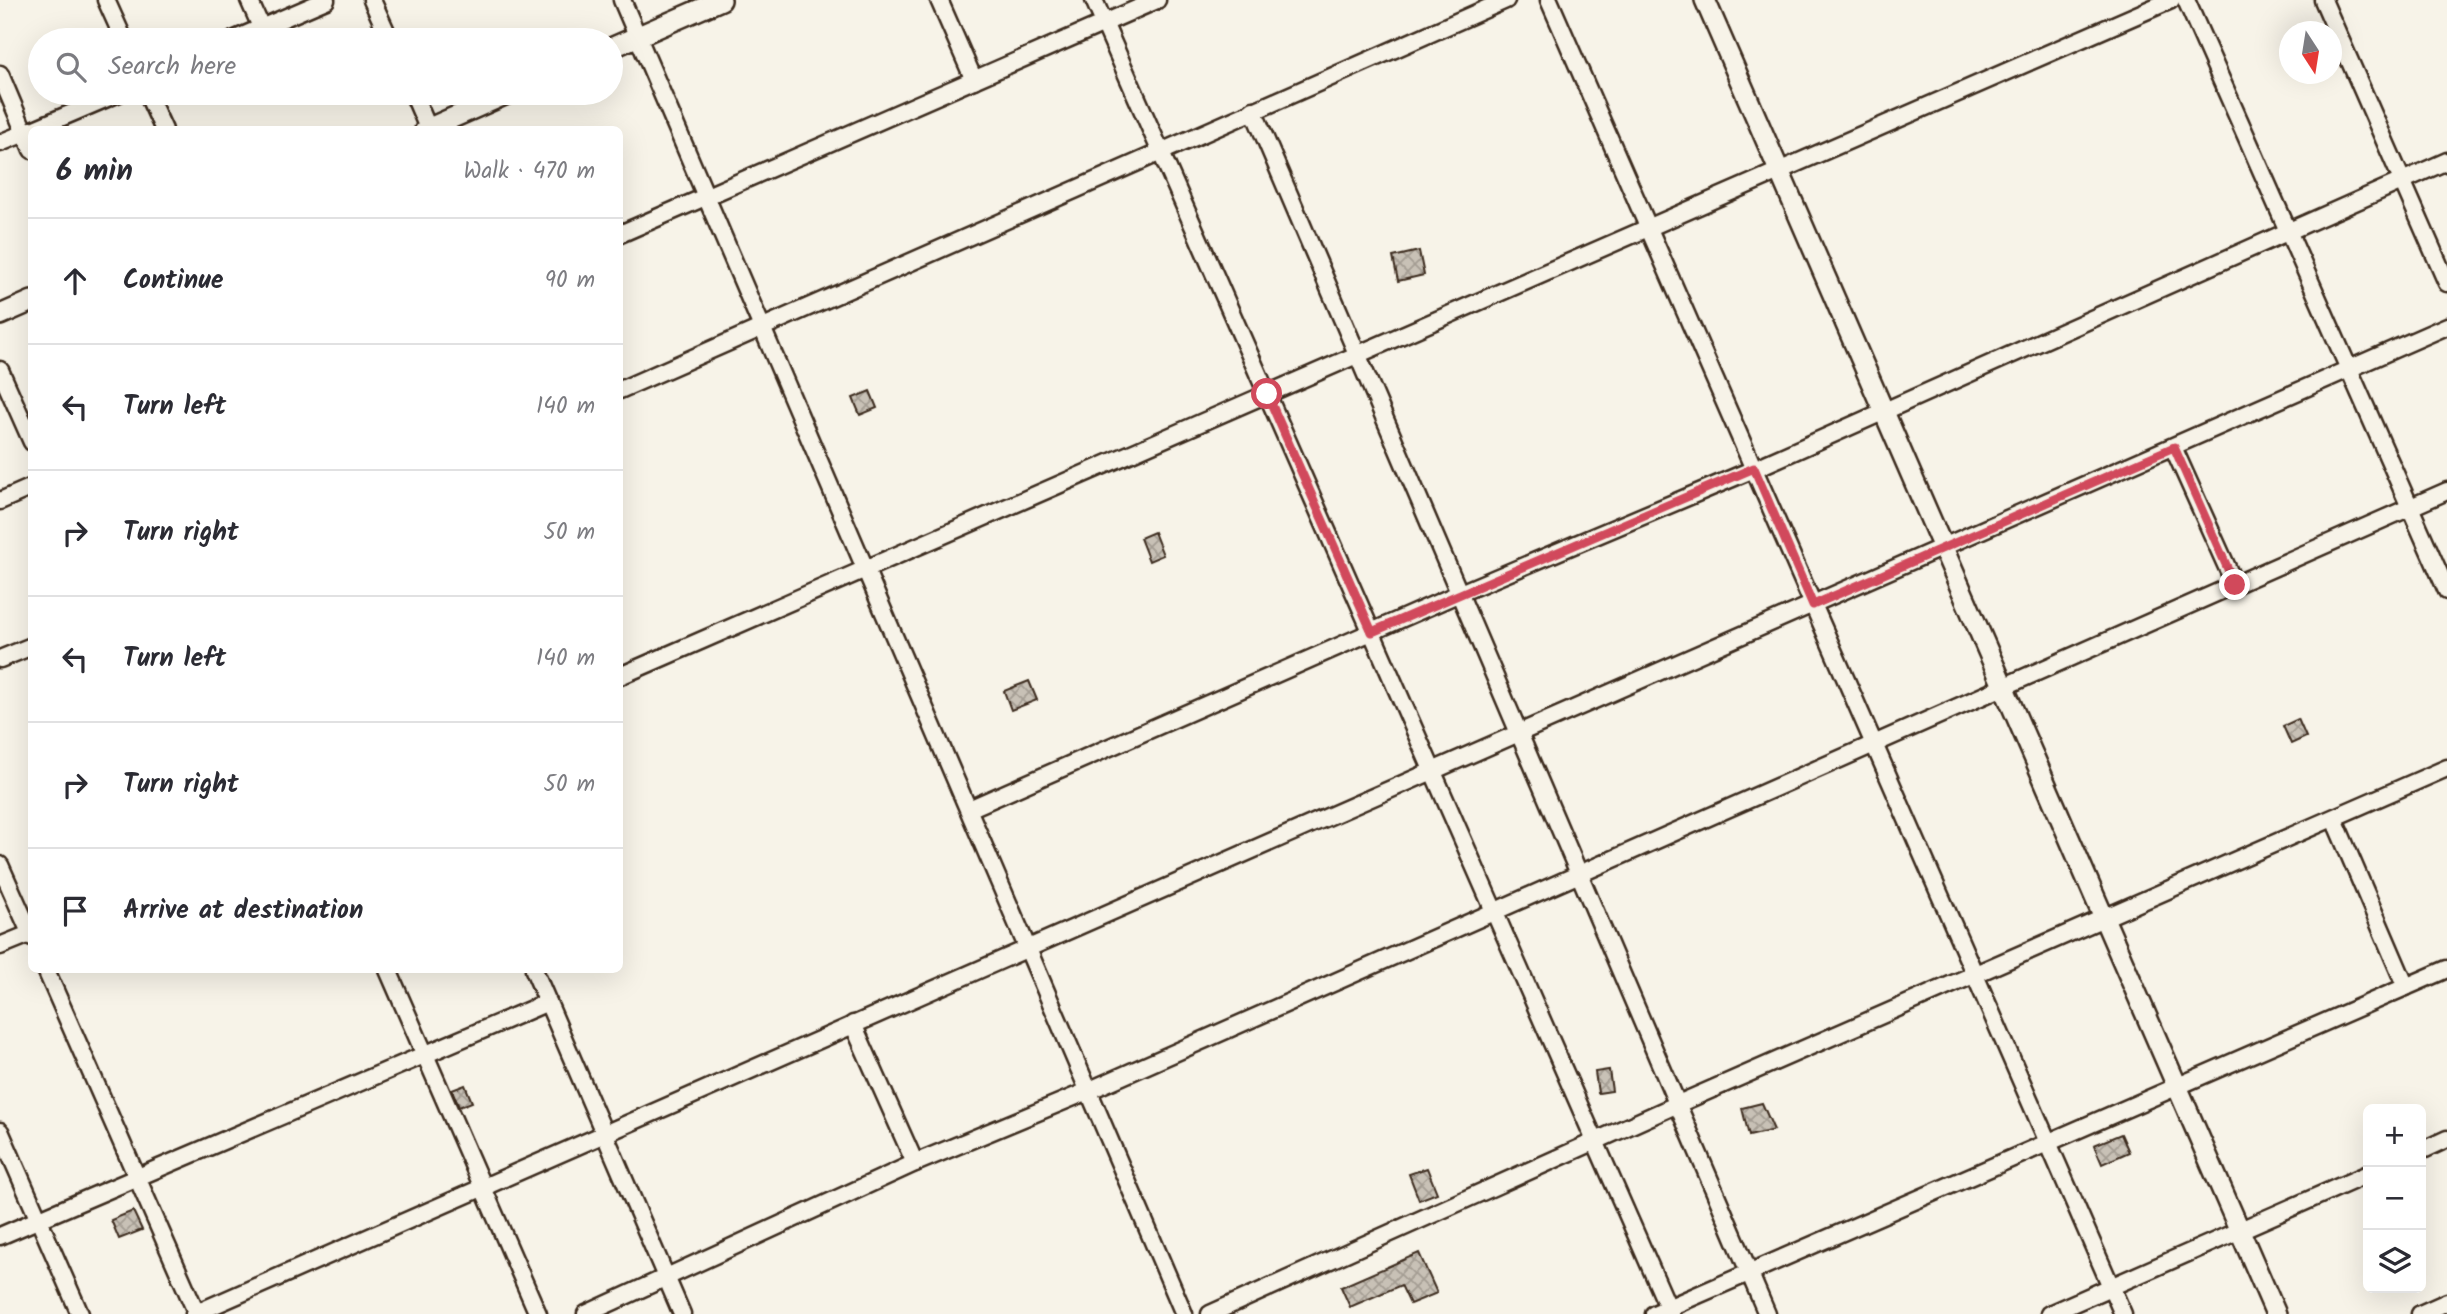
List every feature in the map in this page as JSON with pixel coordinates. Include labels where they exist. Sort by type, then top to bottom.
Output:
[{"type":"street","points":[[106,0],[119,28]]},
{"type":"street","points":[[249,0],[261,27],[326,0]]},
{"type":"street","points":[[372,0],[385,28]]},
{"type":"street","points":[[622,0],[1184,1314]]},
{"type":"street","points":[[623,43],[721,0]]},
{"type":"street","points":[[939,0],[974,80]]},
{"type":"street","points":[[1094,0],[1596,1143],[1664,1312],[2447,970]]},
{"type":"street","points":[[623,233],[1157,0]]},
{"type":"street","points":[[623,389],[1506,0]]},
{"type":"street","points":[[1549,0],[2123,1314]]},
{"type":"street","points":[[1705,0],[2276,1314]]},
{"type":"street","points":[[623,675],[2171,0]]},
{"type":"street","points":[[2186,0],[2447,591]]},
{"type":"street","points":[[2323,0],[2447,283]]},
{"type":"street","points":[[0,74],[28,129]]},
{"type":"street","points":[[41,126],[91,105]]},
{"type":"street","points":[[152,105],[161,126]]},
{"type":"street","points":[[418,105],[426,126]]},
{"type":"street","points":[[434,126],[482,105]]},
{"type":"street","points":[[1253,110],[1766,1314]]},
{"type":"street","points":[[0,143],[28,131]]},
{"type":"street","points":[[969,809],[1460,593],[1754,468],[2447,161]]},
{"type":"street","points":[[0,314],[28,303]]},
{"type":"street","points":[[47,973],[195,1314],[2447,326]]},
{"type":"street","points":[[0,370],[28,433]]},
{"type":"street","points":[[2174,447],[2235,585]]},
{"type":"street","points":[[0,501],[28,489]]},
{"type":"street","points":[[586,1314],[915,1163],[1088,1091],[2447,491]]},
{"type":"street","points":[[0,659],[28,648]]},
{"type":"street","points":[[1210,1314],[1678,1104],[2447,768]]},
{"type":"street","points":[[2334,818],[2406,987]]},
{"type":"street","points":[[0,865],[28,927]]},
{"type":"street","points":[[0,946],[28,935]]},
{"type":"street","points":[[389,973],[538,1314]]},
{"type":"street","points":[[535,973],[682,1314]]},
{"type":"street","points":[[0,1236],[548,1002]]},
{"type":"street","points":[[853,1024],[915,1163]]},
{"type":"street","points":[[0,1131],[80,1314]]},
{"type":"street","points":[[2426,1149],[2447,1139]]},
{"type":"street","points":[[2049,1314],[2363,1176]]},
{"type":"street","points":[[2420,1314],[2447,1302]]},
{"type":"building","points":[[1419,251],[1424,275],[1398,281],[1393,257]]},
{"type":"building","points":[[870,391],[877,408],[860,415],[853,398]]},
{"type":"building","points":[[1154,532],[1163,555],[1149,561],[1140,538]]},
{"type":"building","points":[[1029,681],[1037,700],[1011,710],[1004,691]]},
{"type":"building","points":[[2298,719],[2306,737],[2291,744],[2283,726]]},
{"type":"building","points":[[1609,1070],[1612,1091],[1598,1093],[1595,1072]]},
{"type":"building","points":[[465,1085],[472,1102],[459,1107],[452,1090]]},
{"type":"building","points":[[1762,1103],[1774,1130],[1749,1136],[1742,1108]]},
{"type":"building","points":[[2121,1134],[2129,1152],[2102,1164],[2094,1145]]},
{"type":"building","points":[[1427,1168],[1437,1193],[1419,1200],[1409,1174]]},
{"type":"building","points":[[133,1211],[142,1230],[119,1239],[111,1220]]},
{"type":"building","points":[[1419,1253],[1437,1293],[1410,1304],[1401,1285],[1350,1307],[1341,1287]]},
{"type":"route","points":[[1267,394],[1372,632],[1754,468],[1813,605],[2174,447],[2235,585]]}]
